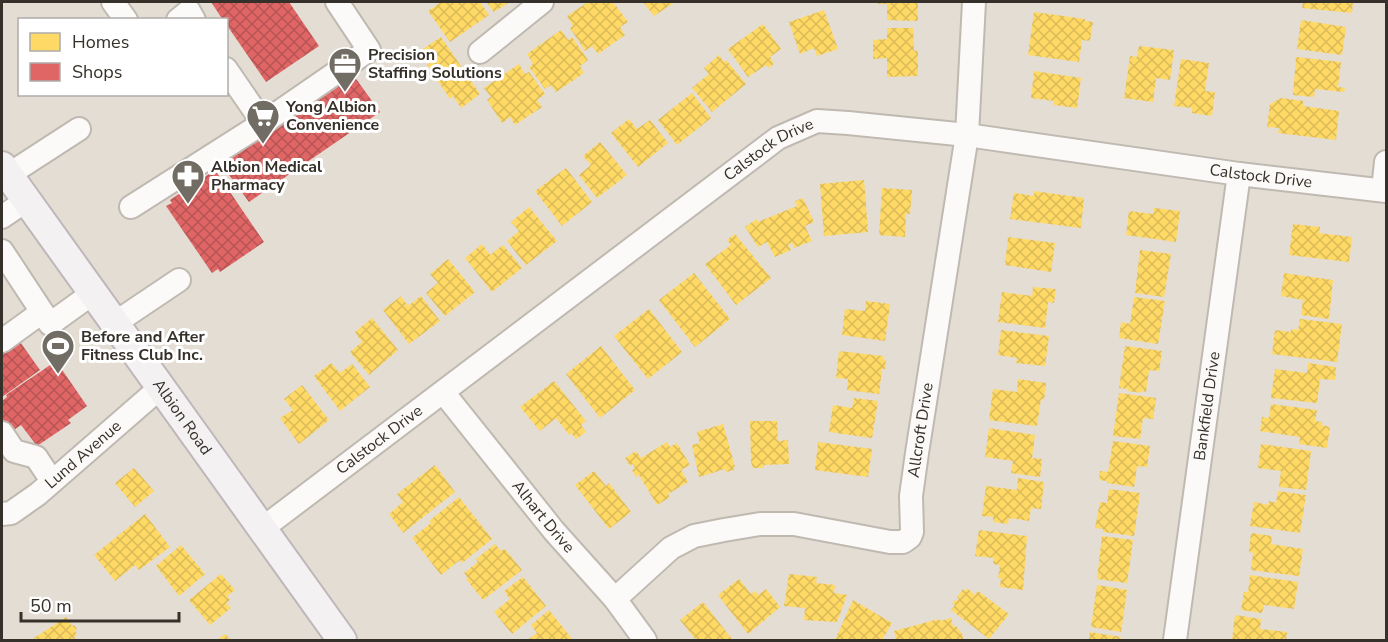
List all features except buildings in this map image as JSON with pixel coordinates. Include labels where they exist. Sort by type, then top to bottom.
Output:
[{"type":"main road","name":"Albion Road","points":[[5,170],[342,640]]},
{"type":"street","points":[[113,2],[125,18]]},
{"type":"street","points":[[131,207],[262,123],[369,50],[337,2]]},
{"type":"street","points":[[480,52],[542,2]]},
{"type":"street","name":"Allcroft Drive","points":[[615,599],[670,548],[694,536],[760,524],[794,524],[890,542],[903,542],[910,537],[912,532],[911,496],[915,464],[967,135],[974,2]]},
{"type":"street","points":[[181,18],[189,12],[193,18]]},
{"type":"street","points":[[228,72],[262,123]]},
{"type":"street","name":"Calstock Drive","points":[[263,528],[778,138],[817,122],[967,135],[1239,174],[1384,191]]},
{"type":"street","points":[[5,170],[79,129]]},
{"type":"street","points":[[1384,191],[1386,162]]},
{"type":"street","name":"Bankfield Drive","points":[[1174,640],[1239,174]]},
{"type":"street","points":[[2,217],[27,200]]},
{"type":"street","points":[[2,251],[50,324],[93,293]]},
{"type":"street","points":[[115,323],[179,280]]},
{"type":"street","points":[[2,341],[42,312]]},
{"type":"street","name":"Lund Avenue","points":[[2,514],[11,513],[52,481],[161,387]]},
{"type":"street","name":"Alhart Drive","points":[[443,392],[554,531],[615,599],[645,640]]},
{"type":"street","points":[[2,433],[15,450],[36,457],[52,481]]},
{"type":"place","name":"Precision Staffing Solutions","points":[[345,93]]},
{"type":"place","name":"Yong Albion Convenience","points":[[263,145]]},
{"type":"place","name":"Albion Medical Pharmacy","points":[[188,205]]},
{"type":"place","name":"Before and After Fitness Club Inc.","points":[[58,375]]}]
